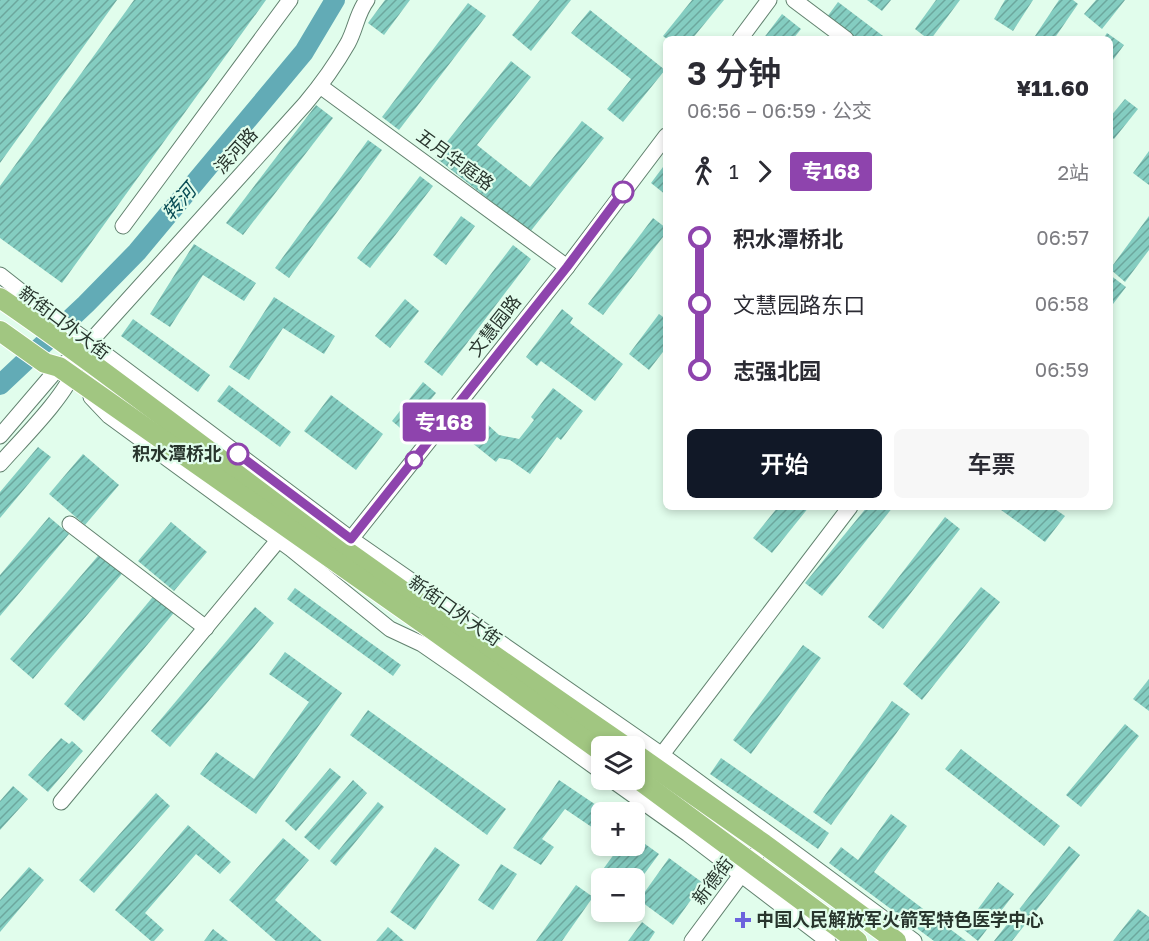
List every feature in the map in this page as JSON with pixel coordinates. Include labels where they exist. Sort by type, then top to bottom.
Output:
[{"type":"main road","name":"新街口外大街","points":[[0,298],[47,321],[77,342],[263,490],[494,656],[610,736]]},
{"type":"main road","name":"新街口外大街","points":[[0,331],[59,369],[283,534],[436,632],[591,744]]},
{"type":"main road","points":[[236,452],[263,490]]},
{"type":"main road","name":"新街口外大街","points":[[645,756],[658,760],[764,844],[896,941]]},
{"type":"main road","points":[[640,790],[747,868],[857,941]]},
{"type":"street","points":[[123,226],[290,0]]},
{"type":"street","name":"滨河路","points":[[59,369],[77,342],[320,86],[347,44],[359,13],[367,0]]},
{"type":"street","points":[[742,36],[769,0]]},
{"type":"street","points":[[794,0],[842,36]]},
{"type":"street","name":"五月华庭路","points":[[320,86],[567,267]]},
{"type":"street","name":"文慧园路","points":[[351,539],[567,267],[663,140]]},
{"type":"street","name":"新街口外大街","points":[[0,275],[47,321]]},
{"type":"street","name":"新街口外大街","points":[[77,342],[236,452],[351,539],[914,941]]},
{"type":"street","points":[[0,436],[59,369]]},
{"type":"street","points":[[0,464],[56,400],[59,369]]},
{"type":"street","points":[[658,760],[848,510]]},
{"type":"street","points":[[70,524],[206,628]]},
{"type":"street","points":[[61,802],[283,534]]},
{"type":"street","name":"新街口外大街","points":[[283,534],[390,629],[422,644],[591,764]]},
{"type":"street","name":"新德街","points":[[692,941],[764,844]]},
{"type":"street","points":[[747,868],[828,941]]},
{"type":"building","points":[[0,0],[117,0],[0,163]]},
{"type":"building","points":[[134,0],[266,0],[62,283],[0,238],[0,186]]},
{"type":"building","points":[[385,0],[410,0],[384,35],[368,23]]},
{"type":"building","points":[[540,0],[571,0],[531,51],[512,35]]},
{"type":"building","points":[[692,0],[724,0],[694,36],[663,36]]},
{"type":"building","points":[[867,0],[891,0],[882,11]]},
{"type":"building","points":[[936,0],[960,0],[933,36],[924,36],[915,29]]},
{"type":"building","points":[[1005,0],[1033,0],[1013,31],[994,19]]},
{"type":"building","points":[[1059,0],[1073,0],[1078,4],[1056,36],[1035,36]]},
{"type":"building","points":[[1096,0],[1125,0],[1102,29],[1084,14]]},
{"type":"building","points":[[838,2],[883,36],[853,36],[827,17]]},
{"type":"building","points":[[468,3],[486,16],[399,130],[382,117]]},
{"type":"building","points":[[590,10],[663,68],[663,72],[623,122],[607,109],[631,79],[571,33]]},
{"type":"building","points":[[782,14],[801,29],[795,36],[765,36]]},
{"type":"building","points":[[1113,37],[1124,45],[1113,60]]},
{"type":"building","points":[[511,61],[531,77],[477,145],[530,187],[582,121],[604,138],[530,232],[435,157]]},
{"type":"building","points":[[1125,99],[1138,109],[1114,139],[1113,138],[1113,113]]},
{"type":"building","points":[[316,105],[333,118],[243,235],[226,223]]},
{"type":"building","points":[[368,140],[382,150],[289,278],[275,268]]},
{"type":"building","points":[[1149,151],[1149,185],[1133,173]]},
{"type":"building","points":[[663,167],[663,193],[651,183]]},
{"type":"building","points":[[420,176],[433,186],[370,268],[357,258]]},
{"type":"building","points":[[461,216],[475,226],[446,265],[433,255]]},
{"type":"building","points":[[1149,216],[1149,250],[1125,282],[1113,272],[1113,265]]},
{"type":"building","points":[[653,218],[663,226],[663,237],[603,315],[588,304]]},
{"type":"building","points":[[194,244],[256,283],[244,301],[203,275],[170,327],[150,314]]},
{"type":"building","points":[[513,245],[531,259],[442,376],[424,362]]},
{"type":"building","points":[[1113,277],[1126,287],[1113,304]]},
{"type":"building","points":[[274,297],[335,336],[324,354],[283,328],[249,380],[229,367]]},
{"type":"building","points":[[405,299],[419,311],[390,348],[375,336]]},
{"type":"building","points":[[562,309],[573,318],[570,323],[623,364],[595,401],[541,361],[537,366],[526,357]]},
{"type":"building","points":[[659,314],[663,317],[663,352],[649,370],[629,354]]},
{"type":"building","points":[[133,319],[210,375],[198,392],[121,336]]},
{"type":"building","points":[[423,382],[436,393],[405,432],[392,421]]},
{"type":"building","points":[[229,385],[291,432],[280,447],[217,401]]},
{"type":"building","points":[[553,388],[583,411],[561,440],[557,437],[530,474],[510,460],[499,458],[496,462],[461,434],[476,414],[499,435],[519,439],[534,420],[531,417]]},
{"type":"building","points":[[331,395],[383,434],[356,470],[304,431]]},
{"type":"building","points":[[38,447],[51,457],[0,518],[0,492]]},
{"type":"building","points":[[83,454],[119,485],[85,525],[49,494]]},
{"type":"building","points":[[776,510],[807,510],[772,553],[753,538]]},
{"type":"building","points":[[865,510],[891,510],[822,596],[805,583]]},
{"type":"building","points":[[1001,510],[1056,510],[1065,516],[1045,542]]},
{"type":"building","points":[[49,517],[69,534],[0,616],[0,575]]},
{"type":"building","points":[[945,517],[960,529],[883,629],[868,617]]},
{"type":"building","points":[[171,522],[207,552],[174,591],[138,561]]},
{"type":"building","points":[[103,550],[126,569],[33,679],[10,659]]},
{"type":"building","points":[[981,587],[1000,602],[922,700],[903,684]]},
{"type":"building","points":[[295,588],[401,665],[393,676],[287,599]]},
{"type":"building","points":[[156,593],[177,609],[84,721],[64,704]]},
{"type":"building","points":[[255,607],[274,623],[170,747],[151,731]]},
{"type":"building","points":[[803,645],[821,658],[751,754],[733,740]]},
{"type":"building","points":[[285,652],[342,693],[256,814],[200,774],[216,752],[254,779],[309,702],[269,674]]},
{"type":"building","points":[[1149,679],[1149,711],[1133,699]]},
{"type":"building","points":[[892,701],[910,714],[831,825],[813,812]]},
{"type":"building","points":[[368,710],[506,809],[487,835],[350,735]]},
{"type":"building","points":[[1125,724],[1139,736],[1081,807],[1066,795]]},
{"type":"building","points":[[61,738],[69,744],[72,741],[83,751],[48,792],[28,775]]},
{"type":"building","points":[[961,749],[1060,826],[1044,846],[945,769]]},
{"type":"building","points":[[721,758],[829,833],[818,849],[710,774]]},
{"type":"building","points":[[330,768],[341,777],[296,831],[285,821]]},
{"type":"building","points":[[353,780],[367,793],[319,850],[304,837]]},
{"type":"building","points":[[559,780],[592,802],[591,827],[565,809],[542,839],[554,847],[541,865],[513,848]]},
{"type":"building","points":[[13,786],[28,799],[0,830],[0,801]]},
{"type":"building","points":[[156,793],[170,806],[94,893],[79,880]]},
{"type":"building","points":[[378,802],[384,807],[336,866],[330,861]]},
{"type":"building","points":[[891,814],[907,826],[874,872],[966,941],[934,941],[829,863],[841,847],[858,860]]},
{"type":"building","points":[[188,825],[231,862],[220,874],[196,854],[145,913],[164,930],[154,941],[151,941],[115,910]]},
{"type":"building","points":[[283,838],[309,860],[275,900],[322,941],[276,941],[229,900]]},
{"type":"building","points":[[645,844],[659,854],[645,873],[645,868],[604,868],[613,856],[645,856]]},
{"type":"building","points":[[1069,846],[1080,855],[1012,941],[994,941]]},
{"type":"building","points":[[435,847],[460,865],[415,930],[390,912]]},
{"type":"building","points":[[669,858],[703,883],[673,925],[645,904],[645,892]]},
{"type":"building","points":[[501,864],[517,874],[493,910],[478,900]]},
{"type":"building","points":[[29,867],[44,880],[0,932],[0,900]]},
{"type":"building","points":[[998,882],[1014,894],[978,941],[963,929]]},
{"type":"building","points":[[576,885],[591,896],[591,900],[562,941],[536,941]]},
{"type":"building","points":[[1138,909],[1149,917],[1149,941],[1113,941]]},
{"type":"building","points":[[642,922],[655,932],[649,941],[628,941]]},
{"type":"building","points":[[388,927],[404,941],[376,941]]},
{"type":"building","points":[[213,929],[228,941],[204,941]]},
{"type":"waterway","name":"转河","points":[[0,385],[137,252],[304,52],[335,0]]},
{"type":"bus line","name":"专168","points":[[238,454],[351,539],[567,267],[623,192]]},
{"type":"place","name":"积水潭桥北","points":[[238,454]]},
{"type":"place","name":"中国人民解放军火箭军特色医学中心","points":[[743,920]]}]
